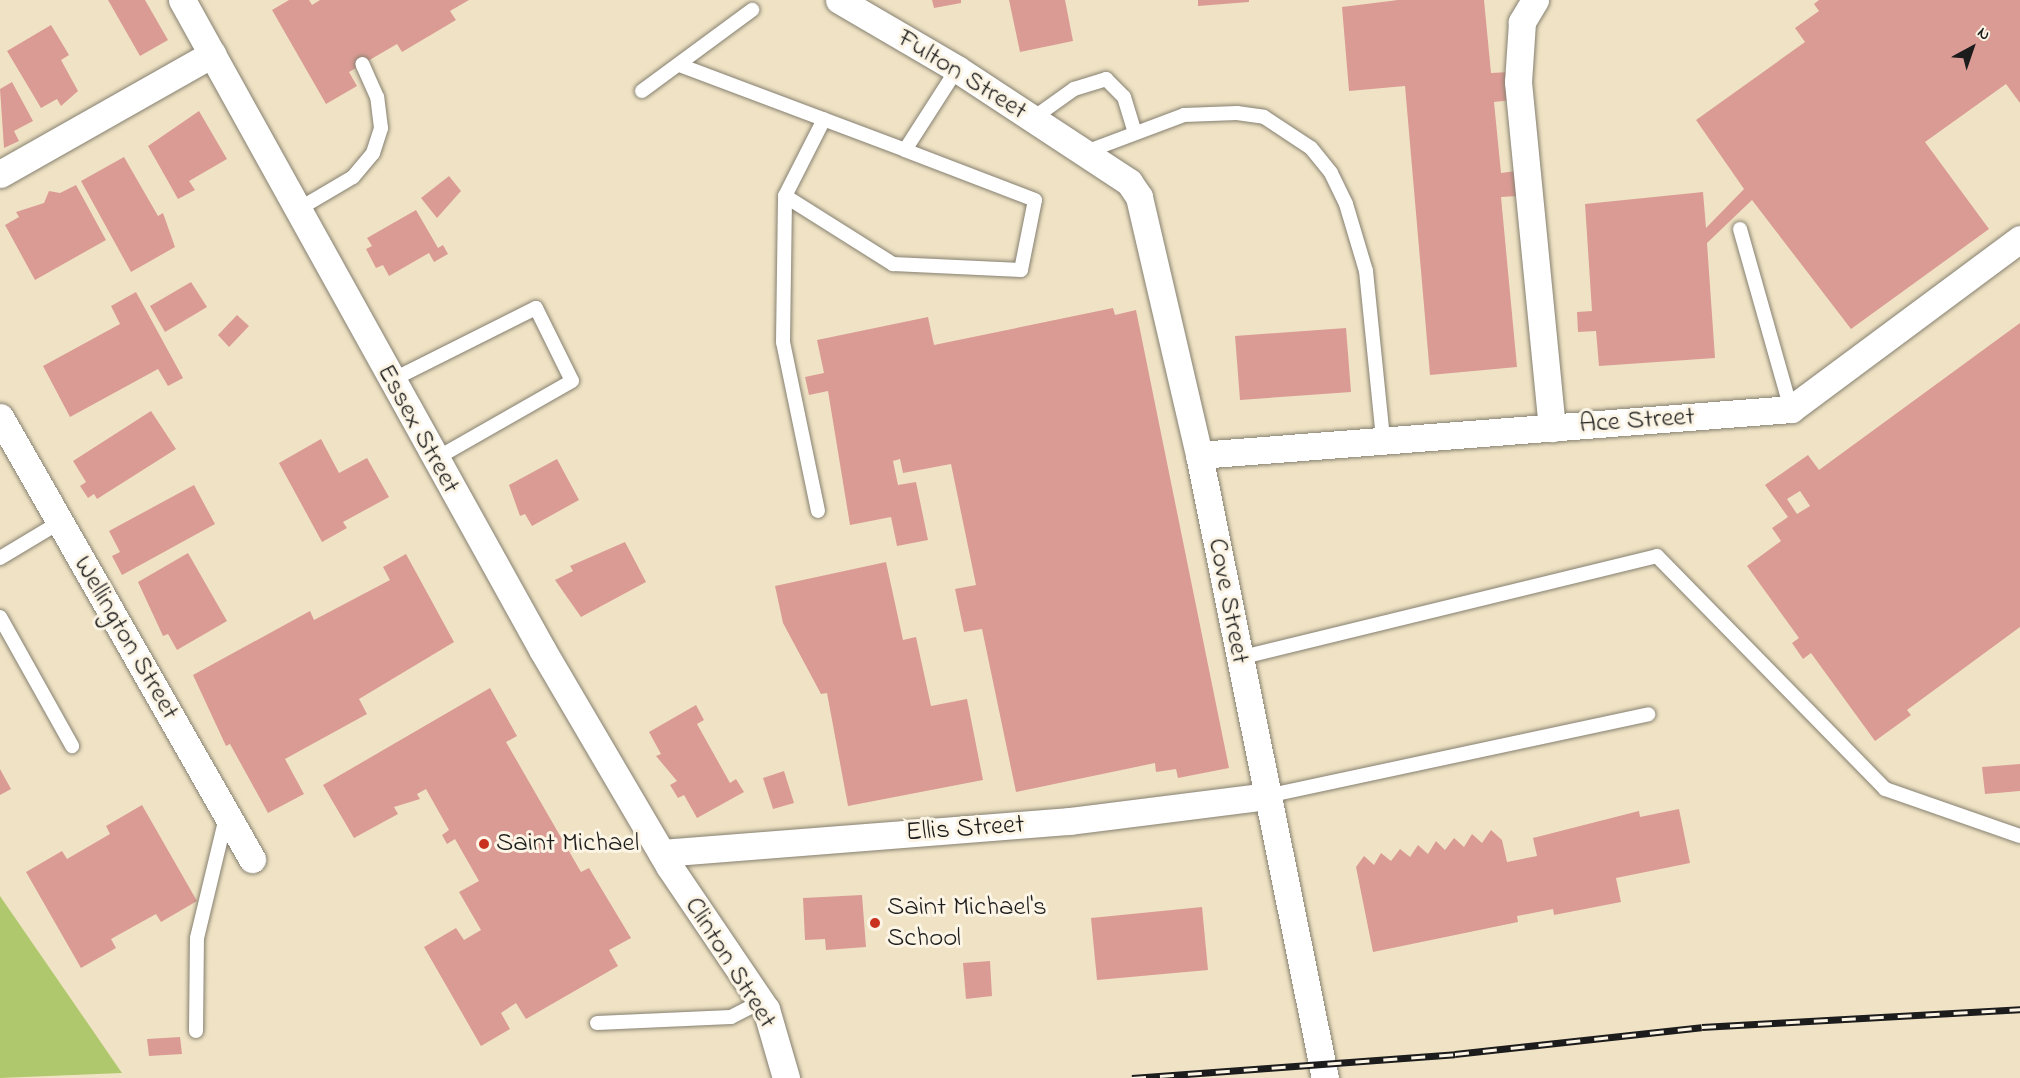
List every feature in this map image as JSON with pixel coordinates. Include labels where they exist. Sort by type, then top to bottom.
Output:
[{"type":"street","name":"Essex Street","points":[[182,0],[390,381],[662,853]]},
{"type":"street","name":"Fulton Street","points":[[839,0],[957,69],[1082,154]]},
{"type":"street","points":[[1535,0],[1522,22],[1518,82],[1552,428]]},
{"type":"street","points":[[0,174],[212,54]]},
{"type":"street","name":"Cove Street","points":[[1082,154],[1129,182],[1139,197],[1199,455],[1325,1078]]},
{"type":"street","points":[[1791,409],[2020,239]]},
{"type":"street","name":"Ace Street","points":[[1199,455],[1383,438],[1552,428],[1791,409]]},
{"type":"street","name":"Wellington Street","points":[[0,417],[252,859]]},
{"type":"street","name":"Ellis Street","points":[[662,853],[1070,821],[1268,795]]},
{"type":"street","name":"Clinton Street","points":[[662,853],[761,1002],[784,1056],[786,1078]]},
{"type":"lane","points":[[642,91],[682,66],[752,10]]},
{"type":"lane","points":[[297,210],[353,177],[373,153],[381,128],[377,97],[363,64]]},
{"type":"lane","points":[[682,66],[1035,200],[1021,270],[893,264],[785,196]]},
{"type":"lane","points":[[905,150],[957,69]]},
{"type":"lane","points":[[1032,119],[1074,89],[1106,80],[1124,97],[1135,132]]},
{"type":"lane","points":[[1082,154],[1184,115],[1264,117],[1311,148],[1331,172],[1366,271],[1383,438]]},
{"type":"lane","points":[[818,512],[783,342],[785,196],[824,119]]},
{"type":"lane","points":[[1740,229],[1791,409]]},
{"type":"lane","points":[[390,381],[536,308],[572,381],[435,459]]},
{"type":"lane","points":[[0,558],[60,522]]},
{"type":"lane","points":[[1239,658],[1657,556],[1885,789],[2020,836]]},
{"type":"lane","points":[[0,617],[72,746]]},
{"type":"lane","points":[[1268,795],[1648,714]]},
{"type":"lane","points":[[196,1031],[197,938],[227,815]]},
{"type":"lane","points":[[597,1023],[731,1017],[761,1002]]},
{"type":"green space","points":[[0,896],[122,1073],[0,1078]]},
{"type":"building","points":[[108,0],[145,0],[168,40],[140,56]]},
{"type":"building","points":[[289,0],[309,0],[312,5],[320,0],[469,0],[450,11],[456,20],[402,52],[397,44],[349,72],[357,86],[326,104],[272,10]]},
{"type":"building","points":[[932,0],[961,0],[961,3],[934,8]]},
{"type":"building","points":[[1009,0],[1065,0],[1073,41],[1020,52]]},
{"type":"building","points":[[1198,0],[1249,0],[1249,2],[1198,6]]},
{"type":"building","points":[[1398,0],[1484,0],[1491,73],[1509,72],[1512,100],[1494,102],[1501,173],[1516,171],[1518,196],[1501,197],[1517,367],[1430,375],[1405,86],[1349,91],[1342,7]]},
{"type":"building","points":[[1819,0],[2020,0],[2020,103],[2006,84],[1925,142],[1989,229],[1851,329],[1752,200],[1707,243],[1715,358],[1599,366],[1596,331],[1578,332],[1577,312],[1592,311],[1585,204],[1703,192],[1706,228],[1744,189],[1696,120],[1805,42],[1795,28],[1819,11],[1814,4]]},
{"type":"building","points":[[51,25],[69,55],[61,60],[78,91],[61,106],[57,99],[41,108],[7,51]]},
{"type":"building","points":[[12,82],[33,121],[14,131],[19,141],[4,148],[0,89]]},
{"type":"building","points":[[199,111],[227,159],[189,181],[195,190],[178,199],[148,146]]},
{"type":"building","points":[[124,157],[158,216],[163,213],[175,247],[131,272],[81,181]]},
{"type":"building","points":[[449,176],[461,191],[437,218],[421,198]]},
{"type":"building","points":[[76,185],[106,240],[35,280],[5,225],[19,217],[16,212],[44,203],[49,191],[60,193]]},
{"type":"building","points":[[416,210],[438,248],[443,245],[448,254],[434,262],[429,253],[389,276],[383,265],[376,268],[366,249],[372,246],[367,238]]},
{"type":"building","points":[[191,282],[207,307],[165,332],[150,306]]},
{"type":"building","points":[[136,292],[183,378],[168,386],[158,369],[70,417],[43,366],[120,324],[111,306]]},
{"type":"building","points":[[1113,308],[1115,315],[1136,310],[1229,768],[1178,778],[1176,769],[1156,772],[1155,763],[1016,792],[982,629],[964,632],[955,589],[976,585],[951,464],[903,473],[900,459],[893,461],[898,485],[916,482],[928,540],[897,546],[891,517],[850,525],[828,391],[809,395],[805,377],[824,373],[817,340],[928,317],[934,345]]},
{"type":"building","points":[[237,315],[249,326],[229,347],[218,335]]},
{"type":"building","points":[[2020,323],[2020,627],[1907,710],[1911,715],[1875,741],[1811,653],[1803,659],[1792,643],[1799,638],[1747,566],[1781,541],[1772,528],[1788,517],[1765,485],[1808,455],[1819,470]],"holes":[[[1800,491],[1810,506],[1797,514],[1787,499]]]},
{"type":"building","points":[[1346,328],[1351,392],[1240,400],[1235,336]]},
{"type":"building","points":[[151,411],[176,449],[97,499],[94,494],[88,498],[80,486],[86,482],[73,461]]},
{"type":"building","points":[[321,439],[339,473],[367,458],[389,497],[343,522],[347,528],[322,542],[279,463]]},
{"type":"building","points":[[557,459],[579,500],[532,526],[525,514],[520,516],[509,485]]},
{"type":"building","points":[[194,485],[215,524],[122,575],[112,556],[120,552],[109,531]]},
{"type":"building","points":[[625,542],[646,582],[581,617],[555,580],[573,571],[570,566]]},
{"type":"building","points":[[188,553],[227,621],[177,650],[168,634],[163,636],[138,582]]},
{"type":"building","points":[[406,554],[454,642],[359,699],[367,714],[285,759],[304,794],[268,813],[230,744],[226,746],[193,675],[310,611],[314,620],[390,580],[383,567]]},
{"type":"building","points":[[886,562],[903,640],[916,637],[931,706],[967,699],[983,780],[848,806],[827,693],[821,694],[783,623],[775,586]]},
{"type":"building","points":[[490,688],[517,736],[506,742],[581,872],[589,868],[631,938],[609,950],[618,966],[526,1019],[516,1003],[501,1013],[510,1029],[481,1046],[424,947],[456,928],[464,940],[481,930],[459,892],[479,881],[455,839],[447,844],[442,835],[449,830],[426,789],[417,794],[420,799],[394,807],[398,814],[354,838],[323,785]]},
{"type":"building","points":[[696,705],[704,720],[697,724],[730,783],[736,779],[744,792],[697,818],[684,795],[678,798],[670,785],[677,781],[656,756],[661,754],[649,732]]},
{"type":"building","points":[[2020,764],[2020,791],[1985,794],[1982,767]]},
{"type":"building","points":[[0,769],[11,789],[0,795]]},
{"type":"building","points":[[784,771],[794,803],[773,809],[763,778]]},
{"type":"building","points":[[142,805],[197,901],[161,922],[156,914],[111,939],[116,948],[81,968],[26,872],[62,851],[67,859],[110,834],[106,826]]},
{"type":"building","points":[[1679,809],[1690,863],[1616,878],[1621,902],[1554,915],[1553,909],[1517,916],[1518,922],[1373,952],[1356,867],[1364,856],[1374,865],[1381,853],[1391,861],[1400,849],[1410,857],[1418,845],[1428,854],[1436,841],[1445,850],[1454,838],[1464,847],[1472,834],[1482,843],[1491,830],[1502,840],[1507,862],[1537,856],[1533,838],[1639,811],[1640,817]]},
{"type":"building","points":[[862,895],[866,947],[826,950],[825,939],[805,940],[803,898]]},
{"type":"building","points":[[1202,907],[1208,970],[1097,980],[1091,918]]},
{"type":"building","points":[[990,961],[992,996],[966,999],[963,963]]},
{"type":"building","points":[[180,1037],[182,1054],[149,1056],[147,1039]]},
{"type":"railway","points":[[1132,1078],[1455,1054],[1702,1027],[2020,1009]]},
{"type":"place","name":"Saint Michael","points":[[484,844]]},
{"type":"place","name":"Saint Michael's School","points":[[875,923]]}]
